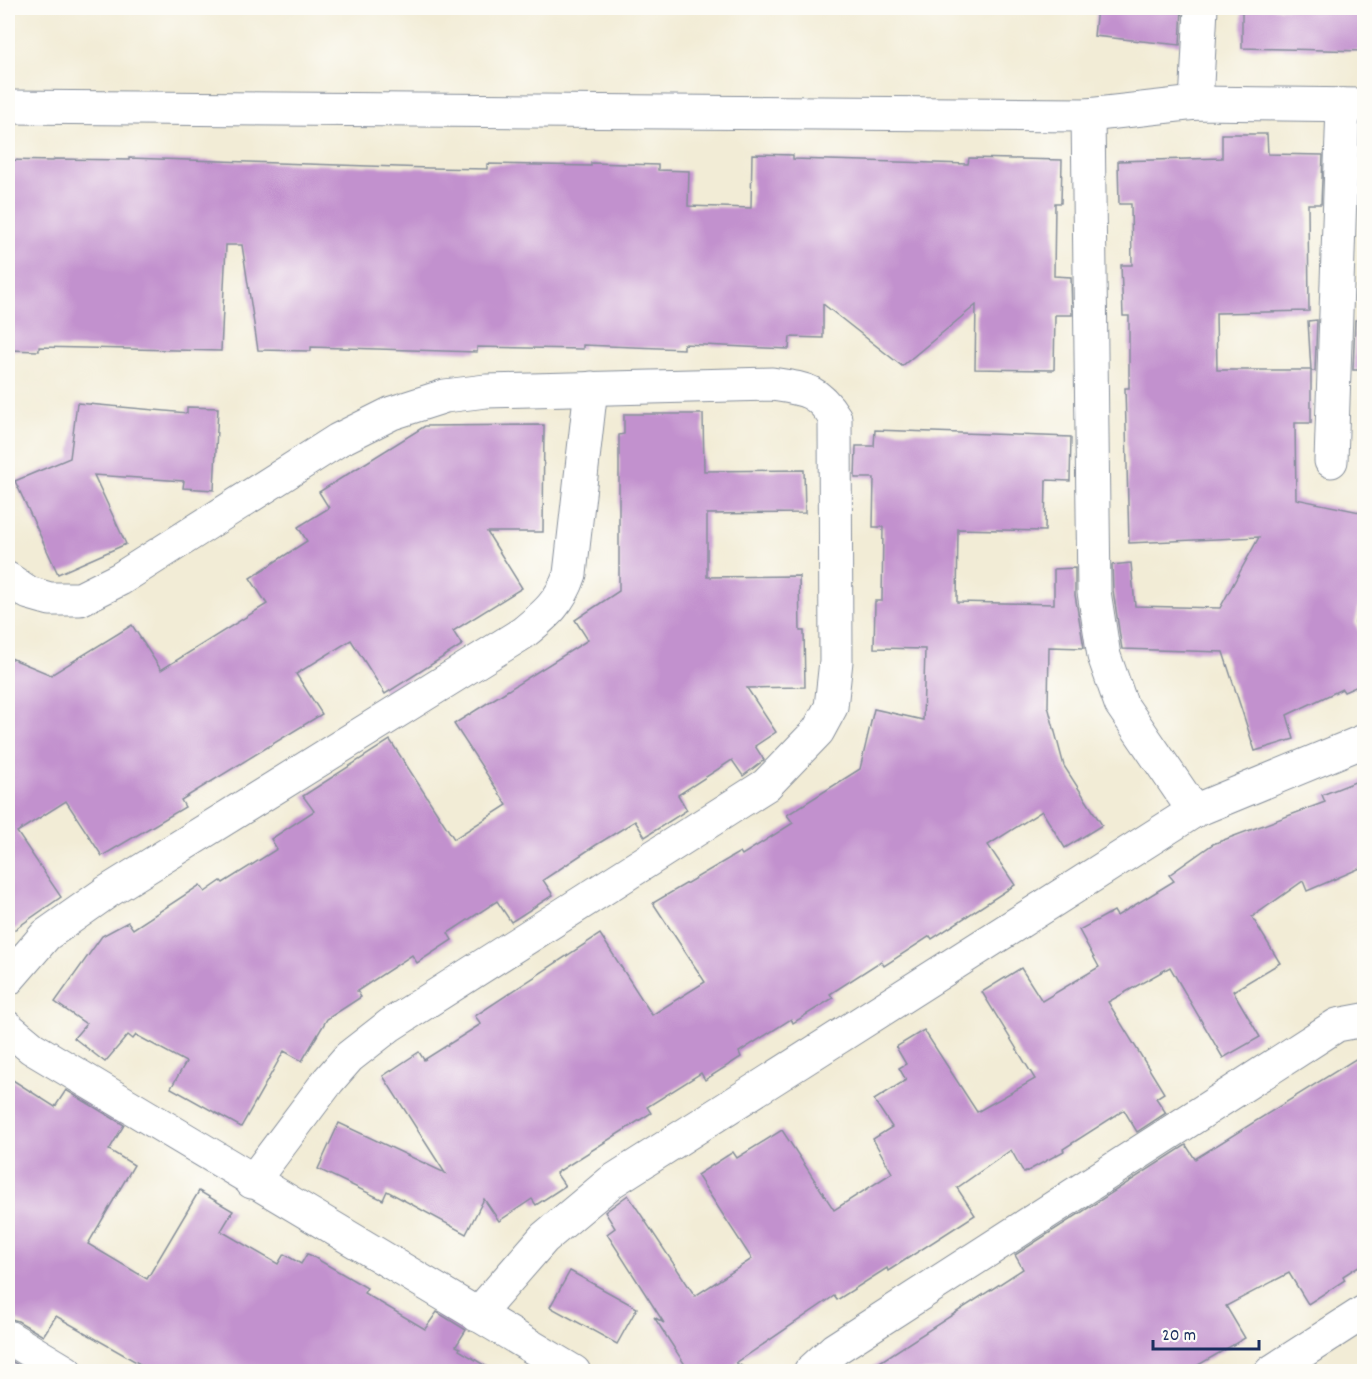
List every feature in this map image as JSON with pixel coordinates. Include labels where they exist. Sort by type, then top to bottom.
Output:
[{"type":"street","points":[[1196,103],[1201,8]]},
{"type":"street","points":[[8,107],[1088,116],[1196,103],[1354,105],[1331,461]]},
{"type":"street","points":[[1088,116],[1094,592],[1104,656],[1121,704],[1194,811]]},
{"type":"street","points":[[8,579],[29,593],[50,599],[80,598],[120,579],[338,440],[392,413],[446,396],[486,391],[772,384],[801,388],[824,399],[835,418],[836,661],[831,707],[818,731],[766,785],[390,1025],[349,1057],[328,1081],[252,1182]]},
{"type":"street","points":[[8,979],[46,935],[107,892],[523,633],[552,609],[564,592],[570,574],[591,388]]},
{"type":"street","points":[[477,1315],[544,1238],[611,1182],[1194,811],[1365,741]]},
{"type":"street","points":[[810,1371],[836,1349],[1337,1025],[1365,1020]]},
{"type":"street","points":[[8,1028],[32,1048],[252,1182],[574,1371]]},
{"type":"street","points":[[1271,1371],[1365,1312]]},
{"type":"street","points":[[8,1337],[66,1371]]},
{"type":"building","points":[[1097,8],[1182,8],[1180,45],[1094,36]]},
{"type":"building","points":[[1242,8],[1365,8],[1365,51],[1242,48]]},
{"type":"building","points":[[1222,134],[1267,134],[1268,154],[1323,155],[1321,204],[1308,204],[1309,311],[1216,313],[1217,370],[1311,370],[1308,321],[1317,320],[1315,371],[1311,371],[1311,423],[1295,423],[1296,499],[1365,513],[1365,582],[1355,623],[1365,643],[1365,683],[1344,692],[1342,689],[1287,715],[1294,739],[1255,751],[1223,652],[1122,649],[1113,590],[1112,565],[1131,563],[1135,606],[1220,608],[1259,537],[1129,543],[1125,388],[1129,388],[1129,316],[1123,316],[1121,265],[1132,265],[1131,204],[1119,204],[1118,161],[1222,158]]},
{"type":"building","points":[[752,154],[793,155],[793,159],[968,164],[969,158],[1062,160],[1061,203],[1055,203],[1054,276],[1071,277],[1072,315],[1055,315],[1054,370],[975,369],[976,305],[902,366],[823,304],[823,338],[790,337],[789,349],[684,344],[684,349],[583,345],[583,349],[477,347],[477,352],[311,347],[311,351],[258,350],[242,245],[226,245],[221,351],[39,347],[39,351],[8,350],[8,160],[129,160],[129,158],[487,169],[487,164],[658,165],[658,170],[689,171],[688,206],[751,208]]},
{"type":"building","points":[[1355,320],[1365,320],[1365,370],[1353,370]]},
{"type":"building","points":[[77,403],[187,413],[187,407],[218,408],[214,490],[183,488],[184,481],[94,475],[126,544],[58,574],[15,481],[70,458]]},
{"type":"building","points":[[624,414],[703,414],[704,471],[804,470],[805,513],[707,514],[707,577],[799,576],[800,631],[804,631],[805,687],[747,688],[776,732],[755,746],[764,760],[743,776],[732,760],[678,795],[687,810],[645,837],[635,821],[596,845],[543,880],[553,895],[511,922],[497,901],[448,933],[452,940],[417,963],[412,955],[357,991],[361,997],[327,1019],[302,1061],[284,1051],[241,1127],[171,1088],[186,1062],[136,1035],[133,1039],[128,1035],[105,1062],[74,1038],[86,1024],[55,1002],[102,936],[128,922],[133,929],[200,885],[205,892],[277,849],[271,839],[314,811],[303,796],[390,740],[454,839],[507,805],[454,724],[588,640],[575,620],[619,591],[619,435],[624,434]]},
{"type":"building","points":[[544,425],[543,532],[487,532],[522,588],[453,631],[462,645],[385,694],[351,640],[296,674],[322,714],[181,800],[185,807],[102,856],[66,801],[17,832],[61,897],[8,934],[8,657],[51,675],[132,625],[161,670],[267,604],[250,578],[307,541],[298,527],[329,508],[319,492],[425,426]]},
{"type":"building","points":[[875,430],[1071,437],[1070,481],[1046,480],[1045,531],[958,529],[957,602],[1054,604],[1054,569],[1075,568],[1075,595],[1084,648],[1049,647],[1048,706],[1064,766],[1102,825],[1065,848],[1042,811],[988,845],[1015,885],[932,939],[930,936],[884,966],[881,961],[830,994],[833,998],[793,1023],[791,1019],[739,1052],[741,1057],[705,1080],[701,1073],[647,1107],[651,1113],[556,1173],[565,1186],[536,1205],[532,1199],[499,1221],[484,1199],[466,1234],[387,1191],[383,1200],[318,1169],[339,1123],[445,1173],[383,1076],[419,1052],[424,1060],[481,1024],[475,1016],[600,934],[652,1015],[705,982],[653,903],[740,852],[742,855],[793,823],[787,815],[860,769],[874,709],[923,720],[925,649],[874,648],[875,601],[882,601],[883,527],[873,527],[874,478],[855,478],[856,446],[874,446]]},
{"type":"building","points":[[1365,778],[1365,866],[1307,891],[1303,881],[1252,917],[1280,963],[1233,991],[1260,1037],[1223,1058],[1170,967],[1108,1002],[1164,1093],[1156,1098],[1166,1113],[1137,1132],[1124,1110],[1063,1149],[1064,1151],[1024,1173],[1011,1150],[957,1188],[975,1215],[888,1271],[887,1268],[837,1300],[834,1296],[736,1363],[751,1371],[689,1371],[654,1317],[664,1323],[607,1234],[615,1228],[605,1212],[628,1195],[695,1296],[752,1259],[697,1175],[733,1152],[737,1158],[782,1130],[834,1210],[892,1173],[873,1139],[892,1127],[874,1100],[906,1080],[899,1068],[906,1064],[896,1047],[924,1030],[977,1112],[1035,1079],[982,992],[1021,968],[1042,1001],[1099,967],[1079,930],[1114,911],[1117,916],[1174,881],[1169,875],[1213,844],[1325,802],[1322,795]]},
{"type":"building","points":[[1365,1053],[1365,1262],[1343,1276],[1345,1280],[1308,1304],[1289,1273],[1226,1306],[1245,1338],[1188,1371],[866,1371],[1023,1269],[1015,1255],[1186,1145],[1195,1159]]},
{"type":"building","points":[[8,1077],[55,1107],[66,1090],[124,1125],[109,1150],[134,1165],[88,1244],[147,1279],[199,1191],[233,1211],[221,1231],[278,1264],[284,1254],[301,1264],[307,1254],[310,1255],[367,1288],[364,1293],[425,1329],[437,1312],[466,1330],[456,1346],[460,1348],[459,1350],[494,1371],[152,1371],[56,1316],[43,1336],[18,1321],[8,1318]]},
{"type":"building","points":[[570,1271],[637,1308],[617,1344],[550,1307]]},
{"type":"building","points":[[8,1359],[23,1368],[21,1371],[8,1371]]}]
